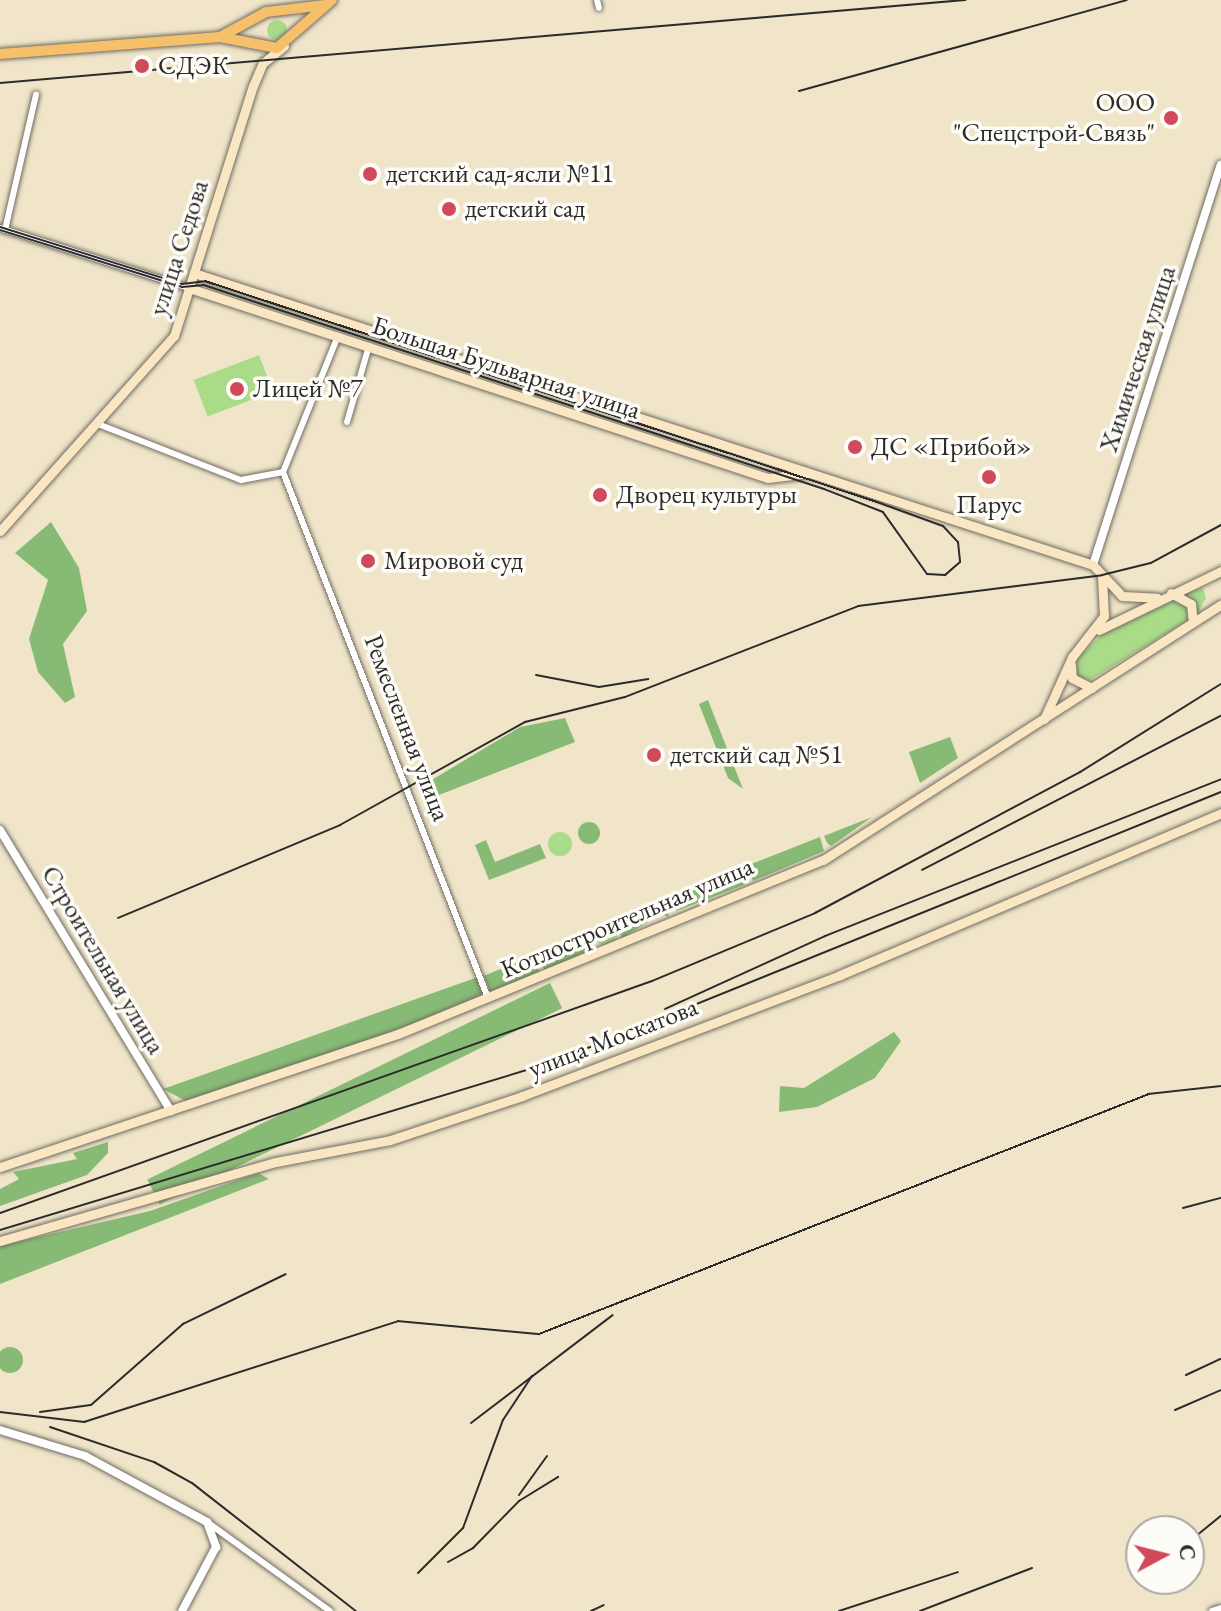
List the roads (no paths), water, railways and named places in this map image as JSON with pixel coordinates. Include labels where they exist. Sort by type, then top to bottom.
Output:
[{"type":"main road","points":[[220,37],[271,11],[327,2]]},
{"type":"main road","points":[[263,63],[327,2]]},
{"type":"main road","points":[[260,40],[271,11]]},
{"type":"main road","points":[[271,11],[293,20],[286,44]]},
{"type":"main road","points":[[0,54],[220,37],[286,44]]},
{"type":"main road","name":"улица Седова","points":[[0,531],[169,342],[263,63],[260,40]]},
{"type":"main road","name":"Большая Бульварная улица","points":[[194,273],[1093,565]]},
{"type":"main road","name":"Большая Бульварная улица","points":[[189,288],[768,478],[811,473]]},
{"type":"main road","points":[[1093,565],[1122,596],[1157,598]]},
{"type":"main road","points":[[1086,639],[1157,598],[1221,571]]},
{"type":"main road","points":[[1044,719],[1072,657],[1104,616],[1102,575]]},
{"type":"main road","points":[[1171,593],[1191,604],[1193,622]]},
{"type":"main road","name":"Котлостроительная улица","points":[[0,1167],[488,1000],[823,860],[1221,604]]},
{"type":"main road","points":[[1072,657],[1072,678],[1092,688]]},
{"type":"main road","name":"улица Москатова","points":[[0,1241],[276,1162],[390,1140],[522,1096],[840,975],[1221,813]]},
{"type":"street","points":[[36,95],[2,229],[189,288]]},
{"type":"street","name":"Химическая улица","points":[[1093,565],[1221,165]]},
{"type":"street","points":[[98,424],[241,480],[283,472],[338,336]]},
{"type":"street","points":[[347,422],[369,346]]},
{"type":"street","name":"Ремесленная улица","points":[[283,472],[488,1000]]},
{"type":"street","name":"Строительная улица","points":[[0,830],[171,1111]]},
{"type":"street","points":[[0,1430],[85,1456],[207,1522],[330,1611]]},
{"type":"street","points":[[182,1611],[216,1547],[215,1535],[207,1522]]},
{"type":"tram line","points":[[0,227],[182,284],[205,281],[877,502],[943,526],[958,542],[960,562],[945,575],[927,574],[883,512],[824,489],[204,285],[182,287],[0,230]]},
{"type":"railway","points":[[0,83],[965,0]]},
{"type":"railway","points":[[799,91],[1127,0]]},
{"type":"railway","points":[[118,918],[340,825],[525,722],[625,697],[858,606],[1102,575],[1151,563],[1221,525]]},
{"type":"railway","points":[[536,675],[599,687],[648,679]]},
{"type":"railway","points":[[0,1213],[652,981],[815,913],[1080,772],[1221,684]]},
{"type":"railway","points":[[922,870],[1221,716]]},
{"type":"railway","points":[[665,1009],[825,936],[1221,779]]},
{"type":"railway","points":[[0,1230],[553,1062],[1221,792]]},
{"type":"railway","points":[[0,1412],[84,1422],[398,1321],[539,1334],[1149,1094],[1221,1086]]},
{"type":"railway","points":[[1183,1208],[1221,1198]]},
{"type":"railway","points":[[40,1412],[91,1405],[183,1324],[286,1274]]},
{"type":"railway","points":[[471,1423],[613,1315]]},
{"type":"railway","points":[[1186,1375],[1221,1359]]},
{"type":"railway","points":[[418,1573],[463,1528],[503,1420],[532,1376]]},
{"type":"railway","points":[[1175,1410],[1221,1390]]},
{"type":"railway","points":[[50,1427],[154,1462],[192,1483],[356,1611]]},
{"type":"railway","points":[[519,1495],[547,1456]]},
{"type":"railway","points":[[448,1562],[473,1548],[519,1501],[558,1477]]},
{"type":"railway","points":[[1205,1529],[1221,1516]]},
{"type":"railway","points":[[920,1611],[1032,1568]]},
{"type":"railway","points":[[839,1611],[958,1572]]},
{"type":"railway","points":[[591,1611],[604,1605]]},
{"type":"place","name":"СДЭК","points":[[142,66]]},
{"type":"place","name":"ООО \"Спецстрой-Связь\"","points":[[1171,118]]},
{"type":"place","name":"детский сад-ясли №11","points":[[370,174]]},
{"type":"place","name":"детский сад","points":[[449,209]]},
{"type":"place","name":"Лицей №7","points":[[237,389]]},
{"type":"place","name":"ДC «Прибой»","points":[[855,447]]},
{"type":"place","name":"Парус","points":[[989,477]]},
{"type":"place","name":"Дворец культуры","points":[[600,495]]},
{"type":"place","name":"Мировой суд","points":[[368,561]]},
{"type":"place","name":"детский сад №51","points":[[654,755]]}]
